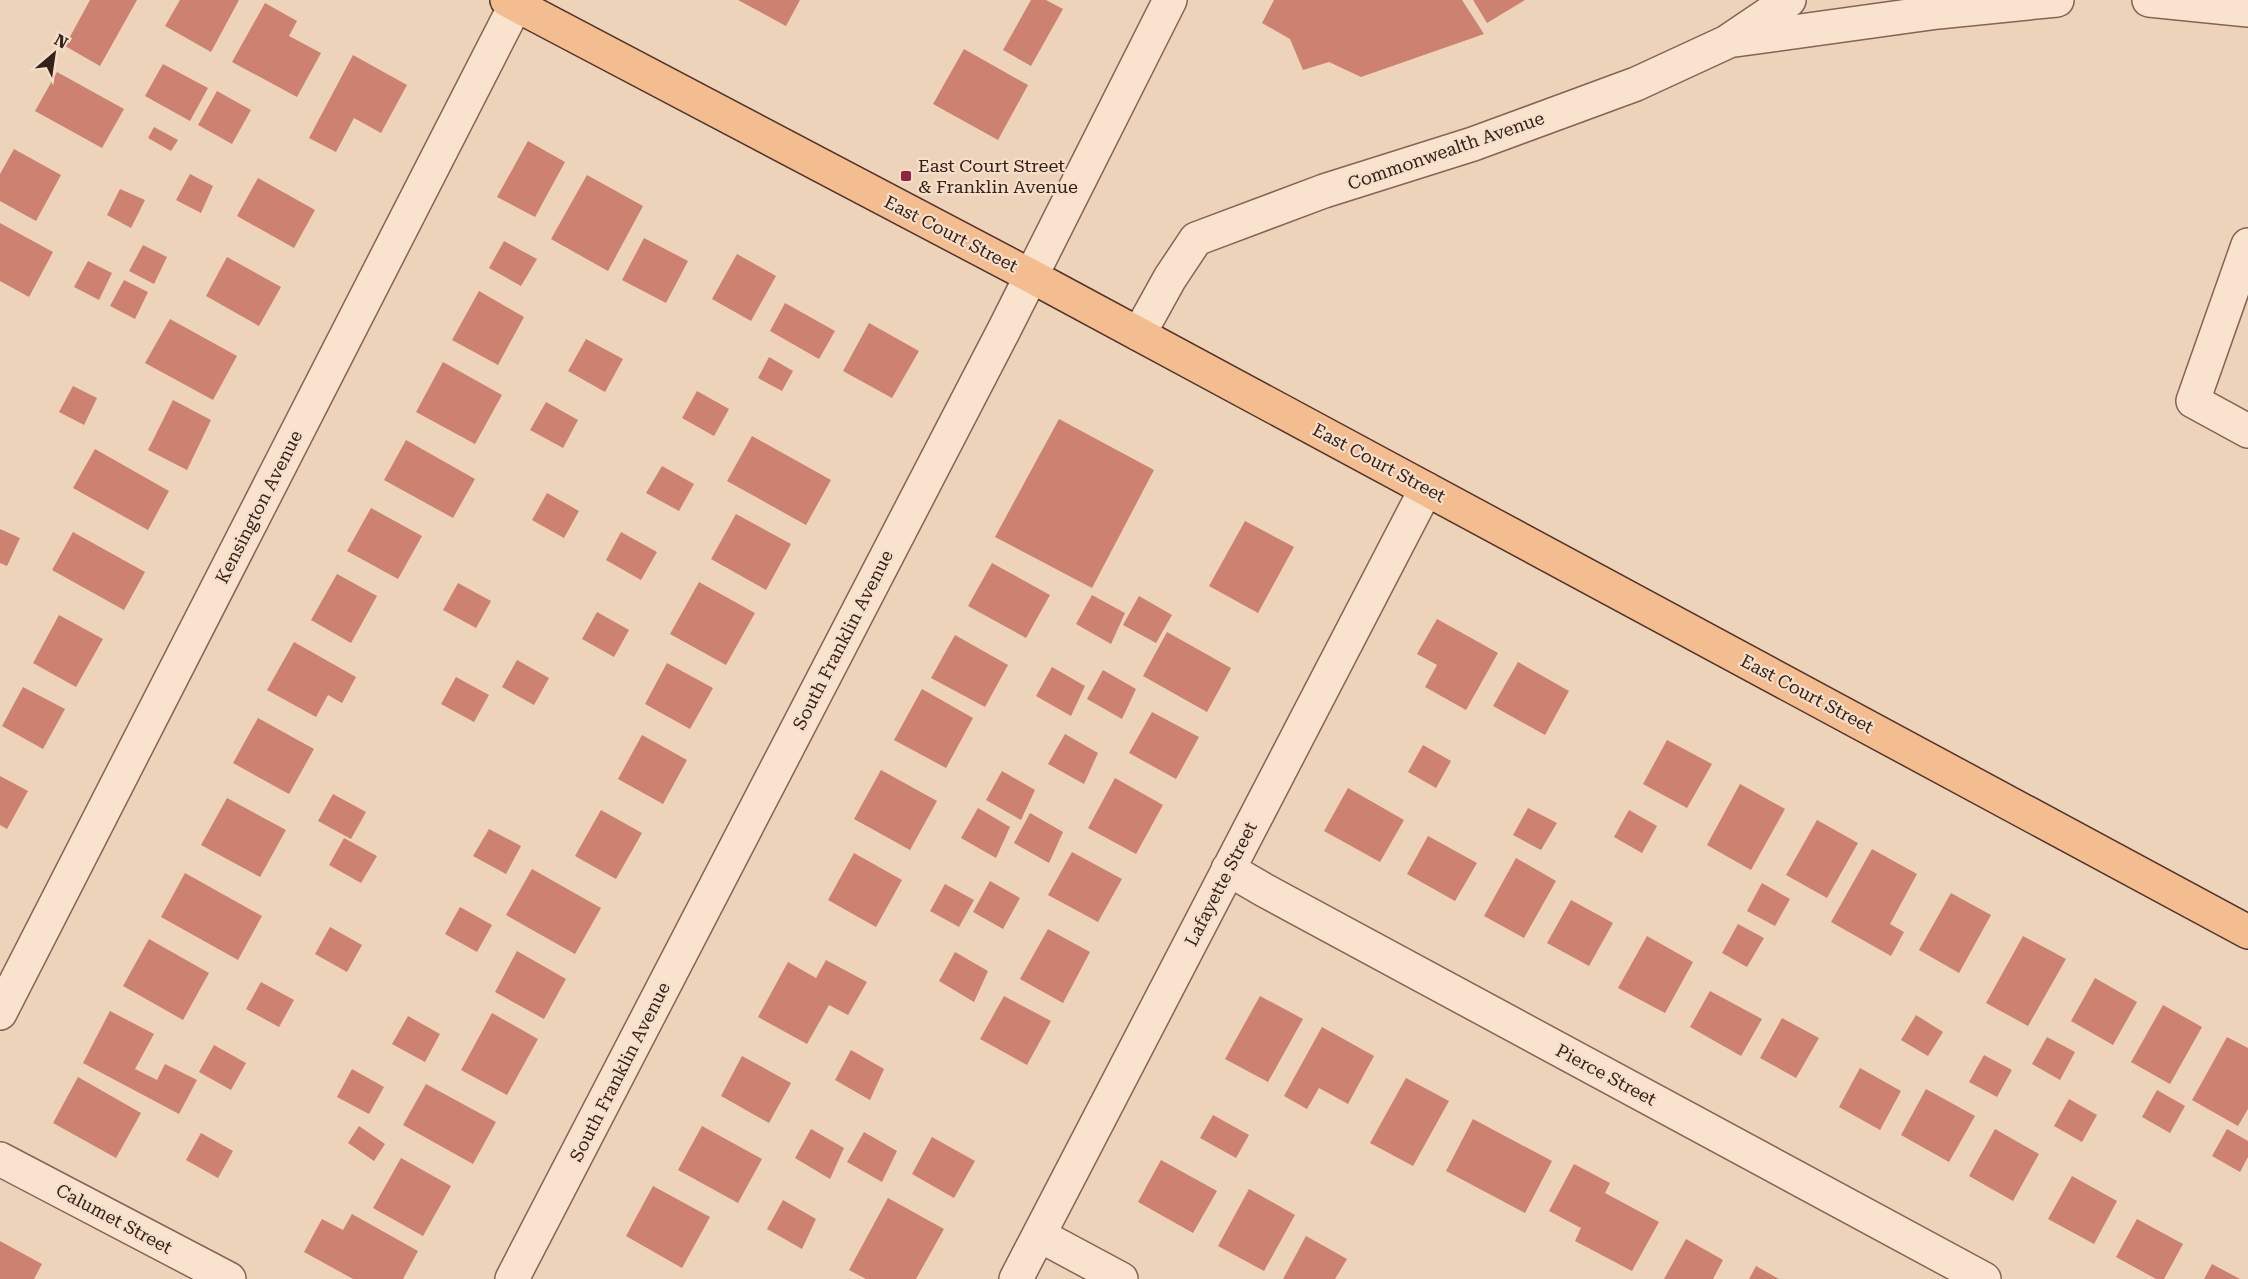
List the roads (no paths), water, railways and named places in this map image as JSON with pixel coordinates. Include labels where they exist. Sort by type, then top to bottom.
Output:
[{"type":"main road","name":"East Court Street","points":[[514,1],[1031,276],[2248,932]]},
{"type":"street","name":"South Franklin Avenue","points":[[512,1279],[1031,276],[1170,0]]},
{"type":"street","name":"Commonwealth Avenue","points":[[1139,334],[1170,278],[1196,239],[1324,191],[1473,144],[1626,88],[1727,42],[1789,0]]},
{"type":"street","points":[[1727,42],[1938,12],[2057,0]]},
{"type":"street","points":[[2150,0],[2248,10]]},
{"type":"street","name":"Kensington Avenue","points":[[0,1013],[514,1]]},
{"type":"street","points":[[2248,245],[2193,401],[2248,431]]},
{"type":"street","name":"Lafayette Street","points":[[1017,1279],[1426,489]]},
{"type":"street","name":"Pierce Street","points":[[1228,869],[1984,1279]]},
{"type":"street","name":"Calumet Street","points":[[0,1159],[229,1279]]},
{"type":"street","points":[[1039,1235],[1121,1279]]},
{"type":"place","name":"East Court Street & Franklin Avenue","points":[[906,176]]}]
